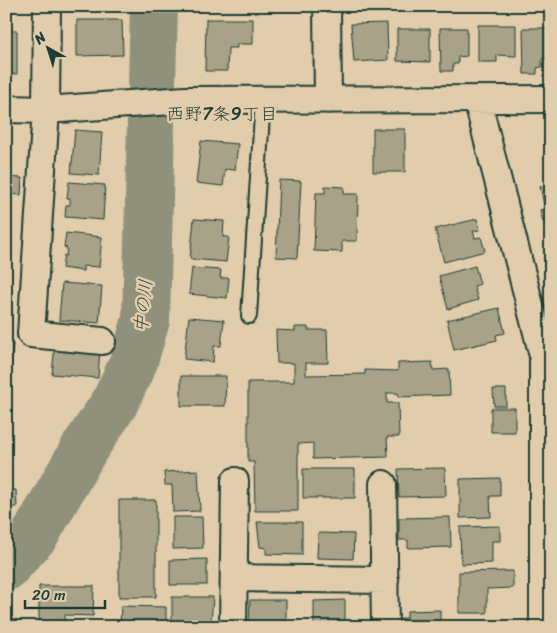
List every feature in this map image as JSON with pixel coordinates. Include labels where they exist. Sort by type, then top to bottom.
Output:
[{"type":"street","points":[[47,6],[46,110],[32,334],[102,341]]},
{"type":"street","points":[[327,6],[328,100]]},
{"type":"street","points":[[477,99],[543,356],[543,627]]},
{"type":"street","points":[[6,109],[46,110],[185,100],[551,99]]},
{"type":"street","points":[[233,627],[235,481]]},
{"type":"street","points":[[383,484],[385,627]]},
{"type":"street","points":[[234,578],[385,580]]},
{"type":"lane","points":[[250,316],[264,100]]},
{"type":"building","points":[[262,6],[292,6],[292,8],[262,8]]},
{"type":"building","points":[[206,19],[253,19],[253,44],[237,44],[237,48],[228,48],[227,71],[205,71]]},
{"type":"building","points":[[77,20],[122,20],[123,55],[77,56]]},
{"type":"building","points":[[387,23],[388,60],[354,62],[351,24]]},
{"type":"building","points":[[478,25],[516,25],[516,56],[497,55],[497,62],[478,62]]},
{"type":"building","points":[[440,28],[467,28],[467,56],[458,57],[458,64],[453,64],[453,71],[441,71]]},
{"type":"building","points":[[523,28],[548,28],[549,59],[542,59],[542,67],[537,68],[537,74],[524,74]]},
{"type":"building","points":[[397,29],[430,29],[430,62],[397,61]]},
{"type":"building","points":[[6,31],[17,31],[17,74],[6,74]]},
{"type":"building","points":[[373,129],[405,129],[405,172],[373,172]]},
{"type":"building","points":[[75,130],[102,132],[99,175],[71,173]]},
{"type":"building","points":[[201,141],[238,144],[235,170],[225,169],[223,186],[196,183]]},
{"type":"building","points":[[6,177],[22,178],[21,195],[6,194]]},
{"type":"building","points":[[279,180],[301,181],[297,258],[276,257]]},
{"type":"building","points":[[69,182],[105,185],[103,220],[65,217],[66,205],[70,205],[70,198],[67,198]]},
{"type":"building","points":[[551,184],[551,239],[547,221],[543,222],[540,210],[545,209],[540,186]]},
{"type":"building","points":[[325,186],[344,187],[344,194],[358,194],[357,241],[342,241],[342,252],[314,251],[316,193],[325,193]]},
{"type":"building","points":[[194,219],[224,221],[223,237],[229,237],[226,262],[190,259]]},
{"type":"building","points":[[477,219],[480,230],[473,231],[475,238],[481,237],[485,251],[444,262],[435,229]]},
{"type":"building","points":[[66,233],[102,237],[99,267],[83,266],[83,271],[62,268],[67,248],[64,247]]},
{"type":"building","points":[[475,266],[480,284],[474,286],[478,300],[448,309],[439,276]]},
{"type":"building","points":[[192,268],[221,270],[220,278],[229,278],[227,298],[189,294]]},
{"type":"building","points":[[62,283],[102,286],[99,323],[59,320]]},
{"type":"building","points":[[499,308],[505,333],[496,335],[497,340],[454,350],[447,320]]},
{"type":"building","points":[[189,317],[224,320],[221,346],[214,346],[213,362],[184,359]]},
{"type":"building","points":[[295,327],[308,327],[308,330],[327,330],[328,363],[306,363],[306,375],[365,374],[365,370],[398,371],[398,363],[432,362],[433,370],[449,369],[450,395],[398,397],[398,393],[387,393],[387,403],[398,403],[399,437],[387,437],[388,457],[313,459],[313,443],[298,444],[298,511],[255,511],[254,462],[248,462],[248,382],[294,382],[294,363],[277,363],[276,330],[295,331]]},
{"type":"building","points":[[6,343],[13,344],[10,371],[6,371]]},
{"type":"building","points":[[55,344],[100,348],[98,378],[52,374]]},
{"type":"building","points":[[181,376],[226,376],[225,406],[181,406]]},
{"type":"building","points":[[493,389],[506,389],[506,406],[494,406]]},
{"type":"building","points":[[491,408],[515,408],[515,432],[491,432]]},
{"type":"building","points":[[445,468],[446,496],[399,497],[398,469]]},
{"type":"building","points":[[303,469],[355,469],[355,498],[303,498]]},
{"type":"building","points":[[198,470],[200,511],[173,512],[172,485],[165,485],[164,472]]},
{"type":"building","points":[[500,478],[500,496],[490,496],[491,517],[460,518],[460,479]]},
{"type":"building","points":[[6,490],[16,490],[17,507],[13,507],[13,523],[6,523]]},
{"type":"building","points":[[119,500],[156,500],[156,597],[119,597]]},
{"type":"building","points":[[173,517],[202,517],[203,548],[173,549]]},
{"type":"building","points":[[450,517],[451,547],[408,548],[408,540],[399,540],[399,518]]},
{"type":"building","points":[[257,522],[302,522],[302,555],[266,554],[266,548],[260,547]]},
{"type":"building","points":[[500,526],[500,541],[492,541],[492,563],[461,564],[460,527]]},
{"type":"building","points":[[318,533],[354,534],[353,559],[317,558]]},
{"type":"building","points":[[207,559],[207,585],[170,585],[170,560]]},
{"type":"building","points":[[513,571],[513,588],[487,589],[487,613],[459,613],[459,572]]},
{"type":"building","points":[[39,586],[94,586],[93,616],[65,615],[65,627],[39,627]]},
{"type":"building","points":[[172,597],[213,597],[211,622],[172,622]]},
{"type":"building","points":[[250,600],[286,600],[286,627],[249,627]]},
{"type":"building","points":[[345,600],[345,627],[314,627],[314,601]]},
{"type":"building","points":[[121,606],[166,607],[166,627],[120,627]]},
{"type":"building","points":[[440,610],[440,627],[402,627],[402,618],[407,618],[407,611]]},
{"type":"building","points":[[500,623],[501,627],[461,627],[461,625]]},
{"type":"waterway","name":"中の川","points":[[6,567],[35,535],[84,449],[114,404],[134,361],[146,320],[154,6]]},
{"type":"district","name":"西野7条9丁目","points":[[222,114]]}]
